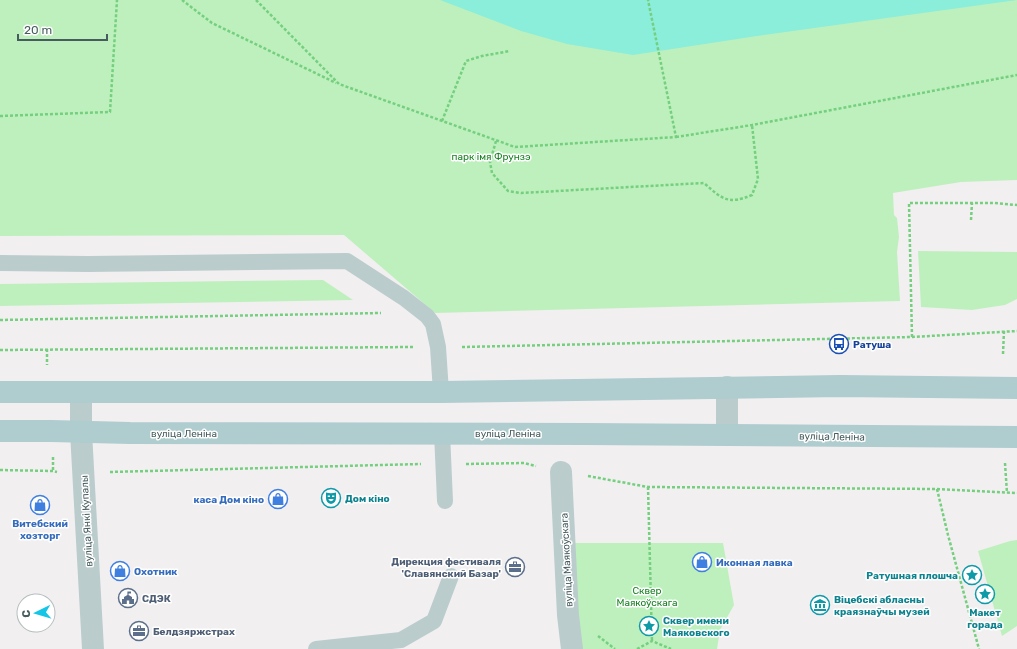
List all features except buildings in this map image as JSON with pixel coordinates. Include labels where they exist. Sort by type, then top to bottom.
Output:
[{"type":"main road","points":[[0,392],[441,392],[840,386],[1017,388]]},
{"type":"main road","name":"вуліца Леніна","points":[[0,431],[1017,437]]},
{"type":"street","points":[[727,387],[727,435]]},
{"type":"street","name":"вуліца Янкі Купалы","points":[[81,392],[81,432],[93,649]]},
{"type":"street","name":"вуліца Маякоўскага","points":[[561,472],[568,615],[572,649]]},
{"type":"lane","points":[[0,263],[88,264],[347,261],[404,298],[427,316],[433,324],[438,347],[441,392]]},
{"type":"lane","points":[[442,434],[445,501]]},
{"type":"lane","points":[[316,649],[401,640],[434,621],[451,576]]},
{"type":"path","points":[[0,116],[110,112],[117,0]]},
{"type":"path","points":[[182,0],[212,23],[339,84],[515,147],[676,137],[752,125],[1017,75]]},
{"type":"path","points":[[256,0],[339,84]]},
{"type":"path","points":[[648,0],[676,137]]},
{"type":"path","points":[[442,121],[466,61],[482,56],[510,51]]},
{"type":"path","points":[[496,141],[490,162],[492,173],[508,191],[520,193],[704,183],[720,198],[738,201],[752,195],[758,179],[752,125]]},
{"type":"path","points":[[912,337],[910,203],[1017,205]]},
{"type":"path","points":[[971,220],[972,203]]},
{"type":"path","points":[[0,320],[387,313]]},
{"type":"path","points":[[1003,354],[1004,331]]},
{"type":"path","points":[[0,350],[438,347],[912,337],[1017,331]]},
{"type":"path","points":[[47,349],[48,368]]},
{"type":"path","points":[[52,454],[53,471]]},
{"type":"path","points":[[1005,462],[1007,493]]},
{"type":"path","points":[[107,472],[524,463],[561,472],[648,487],[937,489],[1017,493]]},
{"type":"path","points":[[0,470],[58,472]]},
{"type":"path","points":[[648,487],[652,641]]},
{"type":"path","points":[[937,489],[979,649]]},
{"type":"path","points":[[637,649],[652,641]]},
{"type":"path","points":[[652,641],[671,649]]},
{"type":"green space","name":"парк імя Фрунзэ","points":[[0,0],[1017,0],[1017,180],[961,182],[893,193],[894,215],[897,218],[899,237],[897,252],[900,301],[435,313],[344,235],[0,236]]},
{"type":"green space","points":[[918,251],[1017,252],[1017,299],[1005,305],[972,310],[921,307]]},
{"type":"green space","points":[[323,280],[353,300],[0,306],[0,284]]},
{"type":"green space","points":[[1017,540],[1017,626],[1002,636],[978,551]]},
{"type":"green space","name":"Сквер Маякоўскага","points":[[559,543],[723,543],[734,605],[720,630],[717,649],[567,649]]},
{"type":"shaded area","points":[[440,0],[1017,0],[757,36],[633,55],[567,44],[521,31]]},
{"type":"place","name":"Ратуша","points":[[839,344]]},
{"type":"place","name":"Дом кіно","points":[[331,498]]},
{"type":"place","name":"каса Дом кіно","points":[[278,499]]},
{"type":"place","name":"Витебский хозторг","points":[[40,505]]},
{"type":"place","name":"Иконная лавка","points":[[702,562]]},
{"type":"place","name":"Дирекция фестиваля 'Славянский Базар'","points":[[515,567]]},
{"type":"place","name":"Охотник","points":[[120,571]]},
{"type":"place","name":"Ратушная плошча","points":[[972,575]]},
{"type":"place","name":"Макет горада","points":[[985,594]]},
{"type":"place","name":"СДЭК","points":[[128,598]]},
{"type":"place","name":"Віцебскі абласны краязнаўчы музей","points":[[820,605]]},
{"type":"place","name":"Сквер имени Маяковского","points":[[649,626]]},
{"type":"place","name":"Белдзяржстрах","points":[[139,631]]}]
